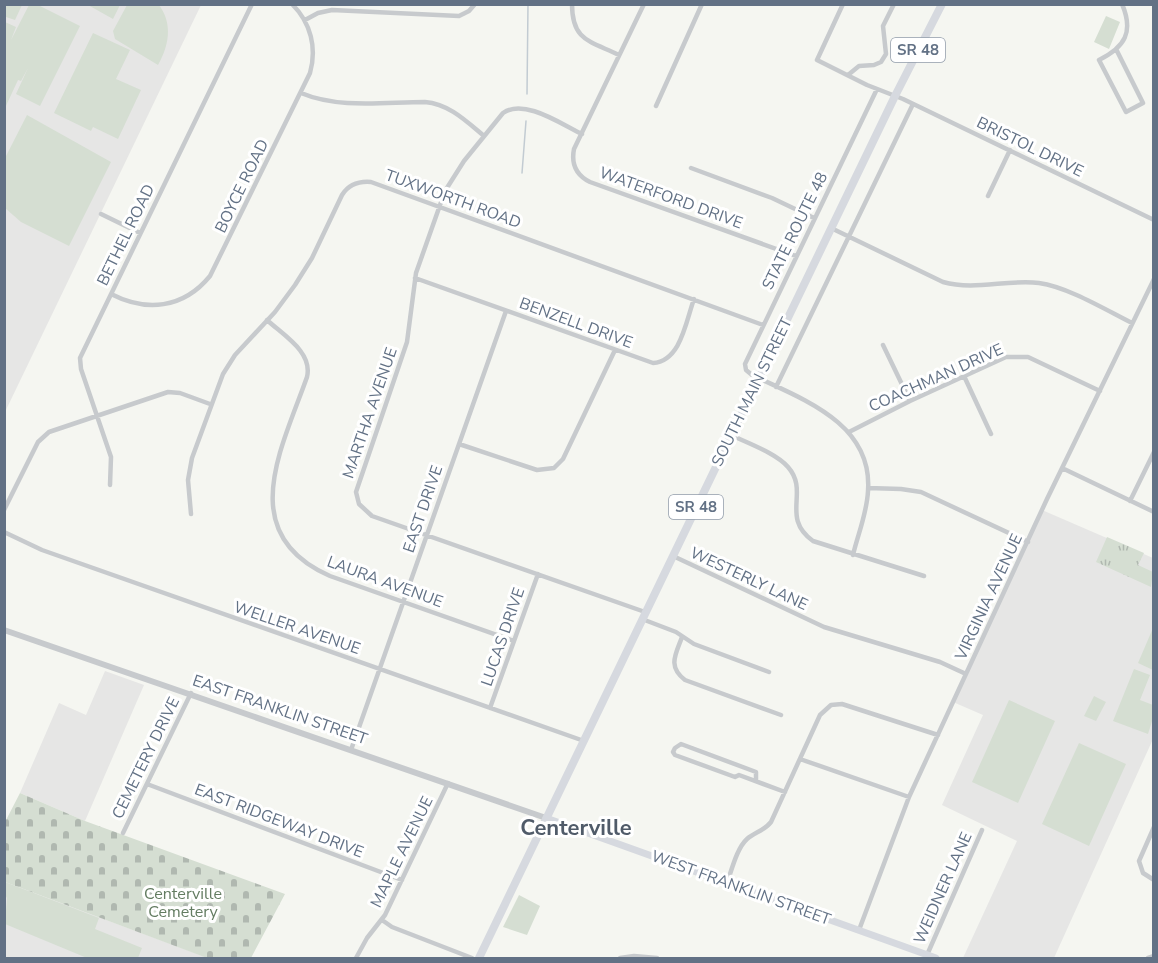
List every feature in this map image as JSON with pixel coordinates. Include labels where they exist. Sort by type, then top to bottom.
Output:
[{"type":"main road","name":"SR 48","points":[[895,96],[942,4]]},
{"type":"main road","name":"SOUTH MAIN STREET","points":[[546,818],[895,96]]},
{"type":"main road","name":"SR 48","points":[[479,958],[546,818]]},
{"type":"main road","name":"WEST FRANKLIN STREET","points":[[546,818],[936,958]]},
{"type":"street","name":"BETHEL ROAD","points":[[110,485],[111,457],[81,369],[80,358],[252,4]]},
{"type":"street","name":"BOYCE ROAD","points":[[111,294],[137,304],[162,305],[189,294],[207,280],[217,265],[310,73],[313,55],[312,39],[305,20],[292,4]]},
{"type":"street","points":[[305,20],[318,13],[332,10],[459,16],[476,4]]},
{"type":"street","points":[[572,4],[572,21],[580,35],[620,55]]},
{"type":"street","name":"WATERFORD DRIVE","points":[[644,4],[574,149],[573,161],[576,171],[584,179],[796,256]]},
{"type":"street","points":[[656,106],[702,4]]},
{"type":"street","name":"BRISTOL DRIVE","points":[[843,4],[817,60],[1154,220]]},
{"type":"street","points":[[848,75],[859,66],[881,62],[886,54],[884,26],[894,4]]},
{"type":"street","points":[[1116,49],[1143,103],[1126,112],[1100,60],[1123,42],[1128,30],[1127,16],[1122,4]]},
{"type":"street","name":"STATE ROUTE 48","points":[[759,378],[749,373],[745,364],[877,89]]},
{"type":"street","points":[[300,93],[331,102],[439,104],[453,111],[484,136]]},
{"type":"street","name":"SOUTH MAIN STREET","points":[[776,387],[913,104]]},
{"type":"street","name":"MARTHA AVENUE","points":[[582,134],[522,107],[511,108],[484,136],[453,175],[415,278],[406,342],[356,492],[359,504],[372,516],[538,574],[644,615],[694,644],[769,672]]},
{"type":"street","points":[[988,196],[1010,150]]},
{"type":"street","points":[[691,168],[772,198],[814,218]]},
{"type":"street","name":"TUXWORTH ROAD","points":[[191,514],[188,497],[189,469],[210,404],[228,365],[288,296],[303,274],[342,195],[349,187],[360,182],[371,182],[763,324]]},
{"type":"street","points":[[101,214],[140,233]]},
{"type":"street","points":[[831,228],[943,282],[962,286],[1031,283],[1050,285],[1132,323]]},
{"type":"street","name":"BENZELL DRIVE","points":[[415,278],[648,362],[658,362],[668,358],[675,351],[694,299]]},
{"type":"street","name":"VIRGINIA AVENUE","points":[[859,930],[909,797],[1062,468],[1154,279]]},
{"type":"street","name":"EAST DRIVE","points":[[351,750],[506,311]]},
{"type":"street","name":"LAURA AVENUE","points":[[267,320],[304,354],[309,371],[273,481],[274,513],[280,531],[296,554],[313,568],[330,576],[514,641]]},
{"type":"street","points":[[883,345],[910,401]]},
{"type":"street","points":[[459,444],[537,470],[554,468],[562,459],[615,350]]},
{"type":"street","name":"COACHMAN DRIVE","points":[[849,432],[1006,357],[1022,356],[1039,362],[1100,391]]},
{"type":"street","points":[[964,376],[991,434]]},
{"type":"street","points":[[759,378],[825,411],[849,432],[864,460],[868,488],[866,508],[853,555]]},
{"type":"street","points":[[4,510],[41,438],[49,432],[168,392],[180,393],[210,404]]},
{"type":"street","points":[[731,435],[778,459],[789,468],[797,485],[795,507],[797,521],[807,537],[819,544],[924,576]]},
{"type":"street","points":[[1130,501],[1154,452]]},
{"type":"street","points":[[1062,468],[1154,512]]},
{"type":"street","points":[[868,488],[921,492],[1028,542]]},
{"type":"street","name":"WELLER AVENUE","points":[[4,532],[42,550],[584,741]]},
{"type":"street","name":"WESTERLY LANE","points":[[673,556],[814,623],[940,662],[966,674]]},
{"type":"street","name":"LUCAS DRIVE","points":[[490,708],[538,574]]},
{"type":"street","name":"EAST FRANKLIN STREET","points":[[4,630],[546,818]]},
{"type":"street","points":[[682,637],[673,662],[677,674],[685,680],[781,715]]},
{"type":"street","name":"CEMETERY DRIVE","points":[[123,833],[191,693]]},
{"type":"street","points":[[727,883],[743,843],[767,828],[820,714],[831,705],[842,704],[938,735]]},
{"type":"street","points":[[756,781],[756,772],[681,744],[673,752],[675,755],[735,777],[739,775],[785,792]]},
{"type":"street","points":[[800,759],[909,797]]},
{"type":"street","name":"MAPLE AVENUE","points":[[356,958],[367,938],[382,920],[448,783]]},
{"type":"street","name":"EAST RIDGEWAY DRIVE","points":[[147,784],[402,880]]},
{"type":"street","points":[[1154,827],[1139,861],[1143,873],[1154,880]]},
{"type":"street","name":"WEIDNER LANE","points":[[927,955],[982,830]]},
{"type":"street","points":[[382,920],[392,927],[472,958]]},
{"type":"street","points":[[620,958],[634,956],[657,958]]},
{"type":"street","points":[[1148,958],[1154,956]]},
{"type":"shaded area","points":[[5,5],[201,5],[5,412]]},
{"type":"shaded area","points":[[1042,510],[1153,558],[1153,739],[1054,958],[963,958],[1017,841],[942,805],[983,715],[953,702]]},
{"type":"shaded area","points":[[105,671],[144,685],[85,821],[20,793],[59,703],[86,715]]},
{"type":"shaded area","points":[[5,882],[208,958],[5,958]]},
{"type":"green space","points":[[4,5],[22,5],[15,20],[6,17],[5,19]]},
{"type":"green space","points":[[29,5],[38,5],[80,26],[40,106],[16,94],[28,68],[21,81],[18,80],[5,108],[5,22],[16,27],[11,40]]},
{"type":"green space","points":[[88,5],[120,5],[113,19]]},
{"type":"green space","points":[[127,5],[159,5],[163,12],[168,35],[165,50],[158,65],[115,39],[113,31]]},
{"type":"green space","points":[[1106,16],[1120,22],[1109,49],[1094,42]]},
{"type":"green space","points":[[93,33],[130,50],[116,79],[141,90],[118,139],[93,127],[91,131],[54,113]]},
{"type":"green space","points":[[27,115],[111,162],[69,246],[21,222],[5,208],[5,158]]},
{"type":"green space","points":[[1107,537],[1144,553],[1138,565],[1153,572],[1151,587],[1096,562]]},
{"type":"green space","points":[[1153,628],[1154,670],[1138,663]]},
{"type":"green space","points":[[1134,669],[1150,675],[1140,700],[1153,705],[1153,718],[1148,734],[1113,721]]},
{"type":"green space","points":[[1094,696],[1106,702],[1096,721],[1084,716]]},
{"type":"green space","points":[[1009,700],[1055,721],[1018,803],[972,782]]},
{"type":"green space","points":[[1079,743],[1126,764],[1089,846],[1042,824]]},
{"type":"green space","name":"Centerville Cemetery","points":[[20,793],[85,821],[285,894],[251,958],[207,958],[5,882],[4,824]]},
{"type":"green space","points":[[5,882],[99,918],[95,929],[142,948],[138,958],[87,958],[5,924],[7,898]]},
{"type":"green space","points":[[519,895],[540,906],[527,935],[503,927]]},
{"type":"waterway","points":[[527,94],[528,4]]},
{"type":"waterway","points":[[522,173],[526,121]]},
{"type":"district","name":"Centerville","points":[[576,828]]}]
